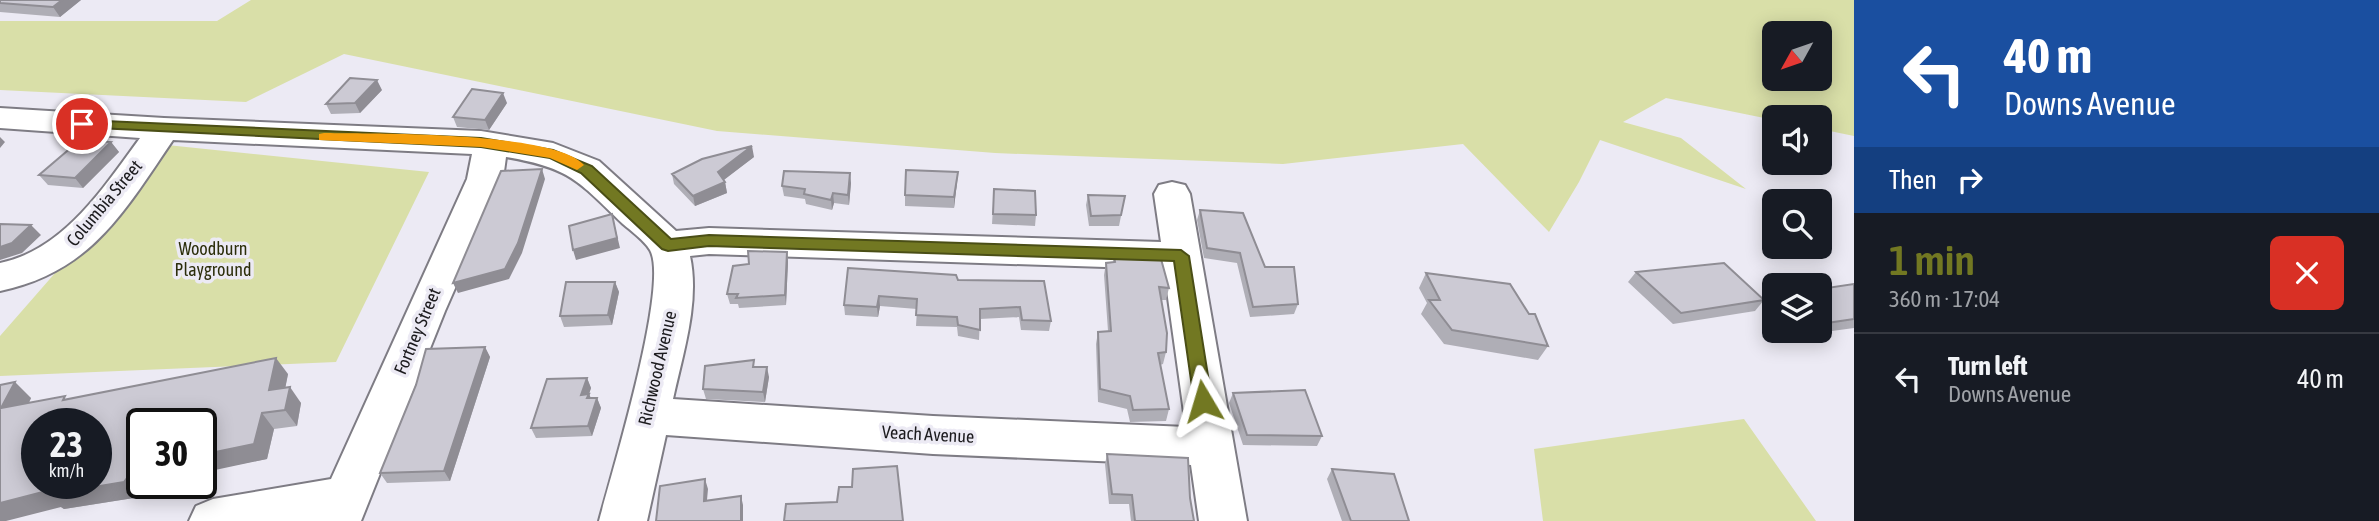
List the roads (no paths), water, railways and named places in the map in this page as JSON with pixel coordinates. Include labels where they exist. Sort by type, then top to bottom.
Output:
[{"type":"street","points":[[0,118],[164,130],[481,142],[553,154],[587,169],[668,245],[709,241],[1181,256]]},
{"type":"street","name":"Columbia Street","points":[[18,273],[60,255],[102,209],[164,130]]},
{"type":"street","name":"Fortney Street","points":[[342,509],[425,311],[485,179],[489,153],[481,142]]},
{"type":"street","points":[[1171,194],[1209,447],[1223,521]]},
{"type":"street","name":"Richwood Avenue","points":[[623,521],[670,319],[674,273],[668,245]]},
{"type":"street","name":"Veach Avenue","points":[[647,415],[933,435],[1209,447]]},
{"type":"street","points":[[213,521],[342,509]]},
{"type":"park label","name":"Woodburn Playground","points":[[213,258]]}]
